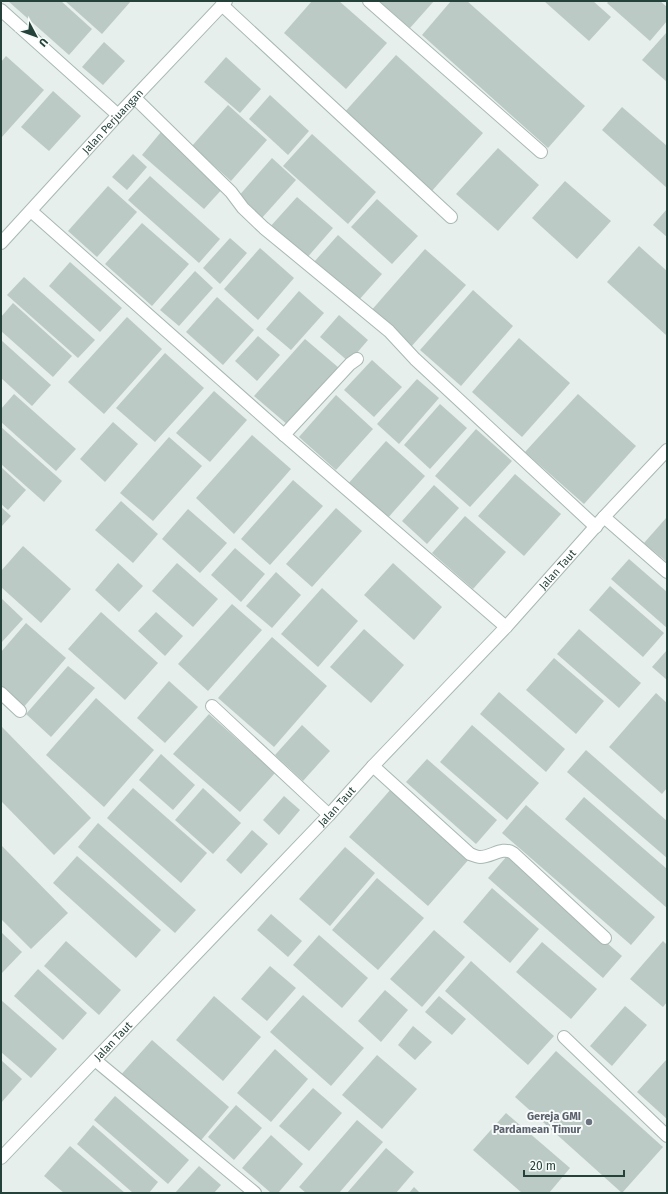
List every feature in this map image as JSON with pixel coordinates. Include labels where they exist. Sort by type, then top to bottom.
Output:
[{"type":"street","points":[[369,1],[541,152]]},
{"type":"street","points":[[224,3],[451,217]]},
{"type":"street","name":"Jalan Perjuangan","points":[[1,243],[32,211],[118,115],[224,3]]},
{"type":"street","points":[[1,10],[118,115]]},
{"type":"street","points":[[135,98],[231,192],[243,208],[264,228],[389,331],[414,359],[596,527]]},
{"type":"street","points":[[32,211],[284,435],[506,627]]},
{"type":"street","points":[[284,435],[350,364],[357,359]]},
{"type":"street","name":"Jalan Taut","points":[[1,1158],[96,1060],[506,627],[604,517],[667,450]]},
{"type":"street","points":[[604,517],[667,572]]},
{"type":"street","points":[[1,693],[20,711]]},
{"type":"street","points":[[212,706],[329,815]]},
{"type":"street","points":[[373,766],[470,854],[480,857],[504,850],[513,853],[605,938]]},
{"type":"street","points":[[564,1037],[667,1136]]},
{"type":"street","points":[[96,1060],[255,1193]]},
{"type":"building","points":[[8,1],[61,1],[92,29],[69,55]]},
{"type":"building","points":[[65,1],[131,1],[102,34]]},
{"type":"building","points":[[312,1],[339,1],[387,43],[346,89],[284,33]]},
{"type":"building","points":[[379,1],[434,1],[410,28]]},
{"type":"building","points":[[451,1],[467,1],[585,106],[548,148],[422,35]]},
{"type":"building","points":[[544,1],[593,1],[611,17],[589,41]]},
{"type":"building","points":[[609,1],[660,1],[667,7],[667,21],[650,41],[607,3]]},
{"type":"building","points":[[667,32],[667,82],[642,60]]},
{"type":"building","points":[[104,42],[125,61],[103,85],[82,67]]},
{"type":"building","points":[[396,55],[483,133],[431,192],[343,114]]},
{"type":"building","points":[[6,56],[44,90],[1,138],[1,62]]},
{"type":"building","points":[[226,57],[261,89],[240,113],[204,82]]},
{"type":"building","points":[[53,91],[81,116],[49,151],[21,127]]},
{"type":"building","points":[[270,95],[309,131],[288,155],[249,119]]},
{"type":"building","points":[[228,105],[267,140],[231,181],[192,146]]},
{"type":"building","points":[[622,107],[667,146],[667,188],[602,130]]},
{"type":"building","points":[[161,132],[224,187],[204,209],[142,155]]},
{"type":"building","points":[[312,134],[376,192],[348,224],[283,166]]},
{"type":"building","points":[[498,148],[539,185],[498,231],[456,194]]},
{"type":"building","points":[[133,154],[147,167],[127,190],[112,177]]},
{"type":"building","points":[[272,158],[296,180],[261,219],[237,198]]},
{"type":"building","points":[[150,176],[220,239],[199,263],[128,200]]},
{"type":"building","points":[[565,181],[611,221],[577,259],[532,218]]},
{"type":"building","points":[[108,186],[137,212],[97,257],[68,231]]},
{"type":"building","points":[[297,197],[333,228],[305,260],[269,228]]},
{"type":"building","points":[[377,199],[418,236],[392,264],[351,227]]},
{"type":"building","points":[[667,209],[667,237],[653,225]]},
{"type":"building","points":[[142,223],[189,264],[152,306],[105,264]]},
{"type":"building","points":[[338,235],[382,274],[358,301],[314,262]]},
{"type":"building","points":[[230,238],[247,253],[220,284],[203,268]]},
{"type":"building","points":[[639,246],[667,271],[666,335],[607,282]]},
{"type":"building","points":[[260,248],[294,278],[258,320],[224,289]]},
{"type":"building","points":[[425,249],[466,285],[410,348],[370,312]]},
{"type":"building","points":[[70,262],[122,308],[100,332],[49,286]]},
{"type":"building","points":[[195,271],[213,288],[179,326],[160,310]]},
{"type":"building","points":[[24,277],[95,340],[78,358],[7,295]]},
{"type":"building","points":[[473,290],[513,326],[461,386],[420,350]]},
{"type":"building","points":[[299,291],[324,313],[291,350],[266,329]]},
{"type":"building","points":[[217,297],[254,330],[223,365],[186,332]]},
{"type":"building","points":[[13,303],[72,356],[53,377],[1,331],[1,317]]},
{"type":"building","points":[[339,315],[368,340],[349,362],[320,337]]},
{"type":"building","points":[[127,317],[162,349],[104,414],[68,382]]},
{"type":"building","points":[[258,336],[280,355],[257,381],[235,361]]},
{"type":"building","points":[[519,338],[570,383],[522,437],[472,392]]},
{"type":"building","points":[[305,339],[339,368],[288,425],[254,396]]},
{"type":"building","points":[[1,340],[51,385],[32,406],[1,378]]},
{"type":"building","points":[[165,353],[204,388],[155,442],[116,408]]},
{"type":"building","points":[[372,360],[402,387],[374,417],[344,390]]},
{"type":"building","points":[[417,379],[439,398],[399,444],[377,424]]},
{"type":"building","points":[[214,391],[247,420],[210,462],[176,433]]},
{"type":"building","points":[[14,394],[76,449],[56,471],[1,422],[1,409]]},
{"type":"building","points":[[578,394],[636,446],[584,504],[525,452]]},
{"type":"building","points":[[336,395],[373,429],[336,470],[299,437]]},
{"type":"building","points":[[440,404],[467,428],[430,469],[404,445]]},
{"type":"building","points":[[113,422],[138,444],[105,482],[80,459]]},
{"type":"building","points":[[1,427],[62,481],[44,502],[1,464]]},
{"type":"building","points":[[476,429],[512,461],[470,507],[435,476]]},
{"type":"building","points":[[252,435],[291,469],[234,534],[196,498]]},
{"type":"building","points":[[169,437],[202,466],[153,521],[120,493]]},
{"type":"building","points":[[386,441],[425,476],[386,520],[347,485]]},
{"type":"building","points":[[1,467],[26,490],[8,510],[1,504]]},
{"type":"building","points":[[515,474],[561,514],[524,556],[478,516]]},
{"type":"building","points":[[293,480],[323,506],[270,565],[241,539]]},
{"type":"building","points":[[434,485],[459,508],[427,544],[402,521]]},
{"type":"building","points":[[121,501],[158,534],[133,563],[95,530]]},
{"type":"building","points":[[1,507],[11,516],[1,527]]},
{"type":"building","points":[[336,508],[362,531],[312,587],[286,564]]},
{"type":"building","points":[[188,509],[227,543],[200,573],[162,539]]},
{"type":"building","points":[[465,516],[506,552],[473,589],[432,553]]},
{"type":"building","points":[[667,517],[667,562],[644,543]]},
{"type":"building","points":[[23,546],[71,589],[41,623],[1,587],[1,571]]},
{"type":"building","points":[[235,548],[265,574],[241,602],[211,575]]},
{"type":"building","points":[[629,559],[667,592],[667,628],[611,579]]},
{"type":"building","points":[[118,563],[143,586],[119,612],[95,590]]},
{"type":"building","points":[[177,563],[218,599],[193,627],[152,591]]},
{"type":"building","points":[[393,563],[442,607],[414,640],[364,595]]},
{"type":"building","points":[[276,572],[301,595],[272,628],[246,606]]},
{"type":"building","points":[[610,586],[664,633],[643,657],[589,610]]},
{"type":"building","points":[[322,588],[358,621],[318,667],[281,634]]},
{"type":"building","points":[[1,598],[23,619],[1,643]]},
{"type":"building","points":[[232,604],[262,630],[208,691],[178,664]]},
{"type":"building","points":[[101,612],[158,663],[125,700],[68,649]]},
{"type":"building","points":[[156,612],[183,636],[165,656],[138,631]]},
{"type":"building","points":[[26,623],[66,658],[22,709],[1,690],[1,652]]},
{"type":"building","points":[[364,629],[404,665],[371,703],[330,667]]},
{"type":"building","points":[[579,629],[641,683],[619,708],[557,654]]},
{"type":"building","points":[[272,637],[327,686],[274,747],[218,698]]},
{"type":"building","points":[[667,650],[667,680],[652,667]]},
{"type":"building","points":[[554,658],[604,701],[576,734],[526,690]]},
{"type":"building","points":[[68,666],[95,688],[51,737],[26,714]]},
{"type":"building","points":[[169,681],[198,707],[165,743],[137,718]]},
{"type":"building","points":[[499,692],[565,749],[546,772],[480,714]]},
{"type":"building","points":[[656,693],[667,703],[667,788],[662,794],[609,747]]},
{"type":"building","points":[[96,698],[154,750],[104,807],[46,755]]},
{"type":"building","points":[[209,714],[275,773],[240,812],[173,754]]},
{"type":"building","points":[[302,725],[330,751],[303,781],[275,755]]},
{"type":"building","points":[[472,725],[539,783],[507,820],[440,762]]},
{"type":"building","points":[[2,727],[91,818],[54,855],[1,801]]},
{"type":"building","points":[[586,750],[667,821],[667,858],[567,772]]},
{"type":"building","points":[[161,754],[195,785],[173,810],[139,780]]},
{"type":"building","points":[[427,759],[497,820],[476,844],[406,782]]},
{"type":"building","points":[[133,788],[207,853],[181,883],[107,818]]},
{"type":"building","points":[[203,788],[241,823],[213,854],[175,820]]},
{"type":"building","points":[[391,789],[470,858],[428,906],[349,837]]},
{"type":"building","points":[[284,796],[300,810],[279,835],[263,820]]},
{"type":"building","points":[[584,797],[667,869],[667,908],[565,819]]},
{"type":"building","points":[[526,805],[655,917],[631,945],[502,833]]},
{"type":"building","points":[[98,823],[196,910],[175,933],[78,847]]},
{"type":"building","points":[[252,830],[268,844],[241,874],[226,860]]},
{"type":"building","points":[[1,845],[68,913],[31,949],[1,919]]},
{"type":"building","points":[[345,847],[375,873],[330,926],[299,899]]},
{"type":"building","points":[[77,856],[161,930],[136,958],[53,883]]},
{"type":"building","points":[[507,856],[622,956],[603,978],[488,878]]},
{"type":"building","points":[[377,878],[424,918],[378,970],[332,930]]},
{"type":"building","points":[[492,888],[539,929],[510,963],[463,922]]},
{"type":"building","points":[[271,914],[302,941],[288,957],[257,930]]},
{"type":"building","points":[[434,930],[465,957],[422,1007],[390,979]]},
{"type":"building","points":[[1,932],[22,952],[1,974]]},
{"type":"building","points":[[319,935],[368,978],[342,1008],[293,965]]},
{"type":"building","points":[[66,941],[121,990],[99,1015],[44,966]]},
{"type":"building","points":[[663,941],[667,945],[667,1002],[663,1007],[630,979]]},
{"type":"building","points":[[542,942],[597,989],[571,1019],[516,972]]},
{"type":"building","points":[[471,961],[554,1036],[528,1065],[445,991]]},
{"type":"building","points":[[270,966],[296,988],[267,1021],[241,999]]},
{"type":"building","points":[[38,969],[87,1013],[63,1040],[14,996]]},
{"type":"building","points":[[385,990],[408,1010],[381,1042],[358,1021]]},
{"type":"building","points":[[303,995],[364,1048],[331,1086],[270,1032]]},
{"type":"building","points":[[214,996],[261,1037],[223,1081],[176,1040]]},
{"type":"building","points":[[439,996],[466,1019],[452,1035],[425,1012]]},
{"type":"building","points":[[1,1000],[57,1049],[31,1078],[1,1052]]},
{"type":"building","points":[[625,1006],[647,1025],[612,1066],[590,1046]]},
{"type":"building","points":[[413,1026],[432,1042],[415,1060],[398,1045]]},
{"type":"building","points":[[152,1040],[229,1107],[197,1145],[119,1077]]},
{"type":"building","points":[[275,1049],[308,1079],[271,1122],[237,1093]]},
{"type":"building","name":"Gereja GMI Pardamean Timur","points":[[556,1051],[663,1147],[622,1193],[515,1097]]},
{"type":"building","points":[[377,1055],[417,1089],[382,1129],[342,1095]]},
{"type":"building","points":[[667,1059],[667,1119],[637,1092]]},
{"type":"building","points":[[1,1060],[22,1079],[1,1103]]},
{"type":"building","points":[[313,1088],[342,1113],[309,1151],[279,1126]]},
{"type":"building","points":[[115,1096],[189,1160],[168,1184],[94,1120]]},
{"type":"building","points":[[236,1105],[262,1128],[234,1160],[208,1137]]},
{"type":"building","points":[[506,1113],[570,1168],[549,1193],[522,1193],[473,1150]]},
{"type":"building","points":[[357,1120],[383,1142],[339,1193],[306,1193],[299,1187]]},
{"type":"building","points":[[93,1125],[158,1182],[149,1193],[133,1193],[77,1144]]},
{"type":"building","points":[[271,1135],[303,1164],[278,1193],[271,1193],[242,1168]]},
{"type":"building","points":[[70,1146],[125,1193],[64,1193],[44,1176]]},
{"type":"building","points":[[386,1148],[414,1172],[396,1193],[347,1193]]},
{"type":"building","points":[[199,1166],[221,1185],[214,1193],[175,1193]]},
{"type":"building","points":[[414,1187],[420,1193],[409,1193]]},
{"type":"place","name":"Gereja GMI Pardamean Timur","points":[[589,1122]]}]
